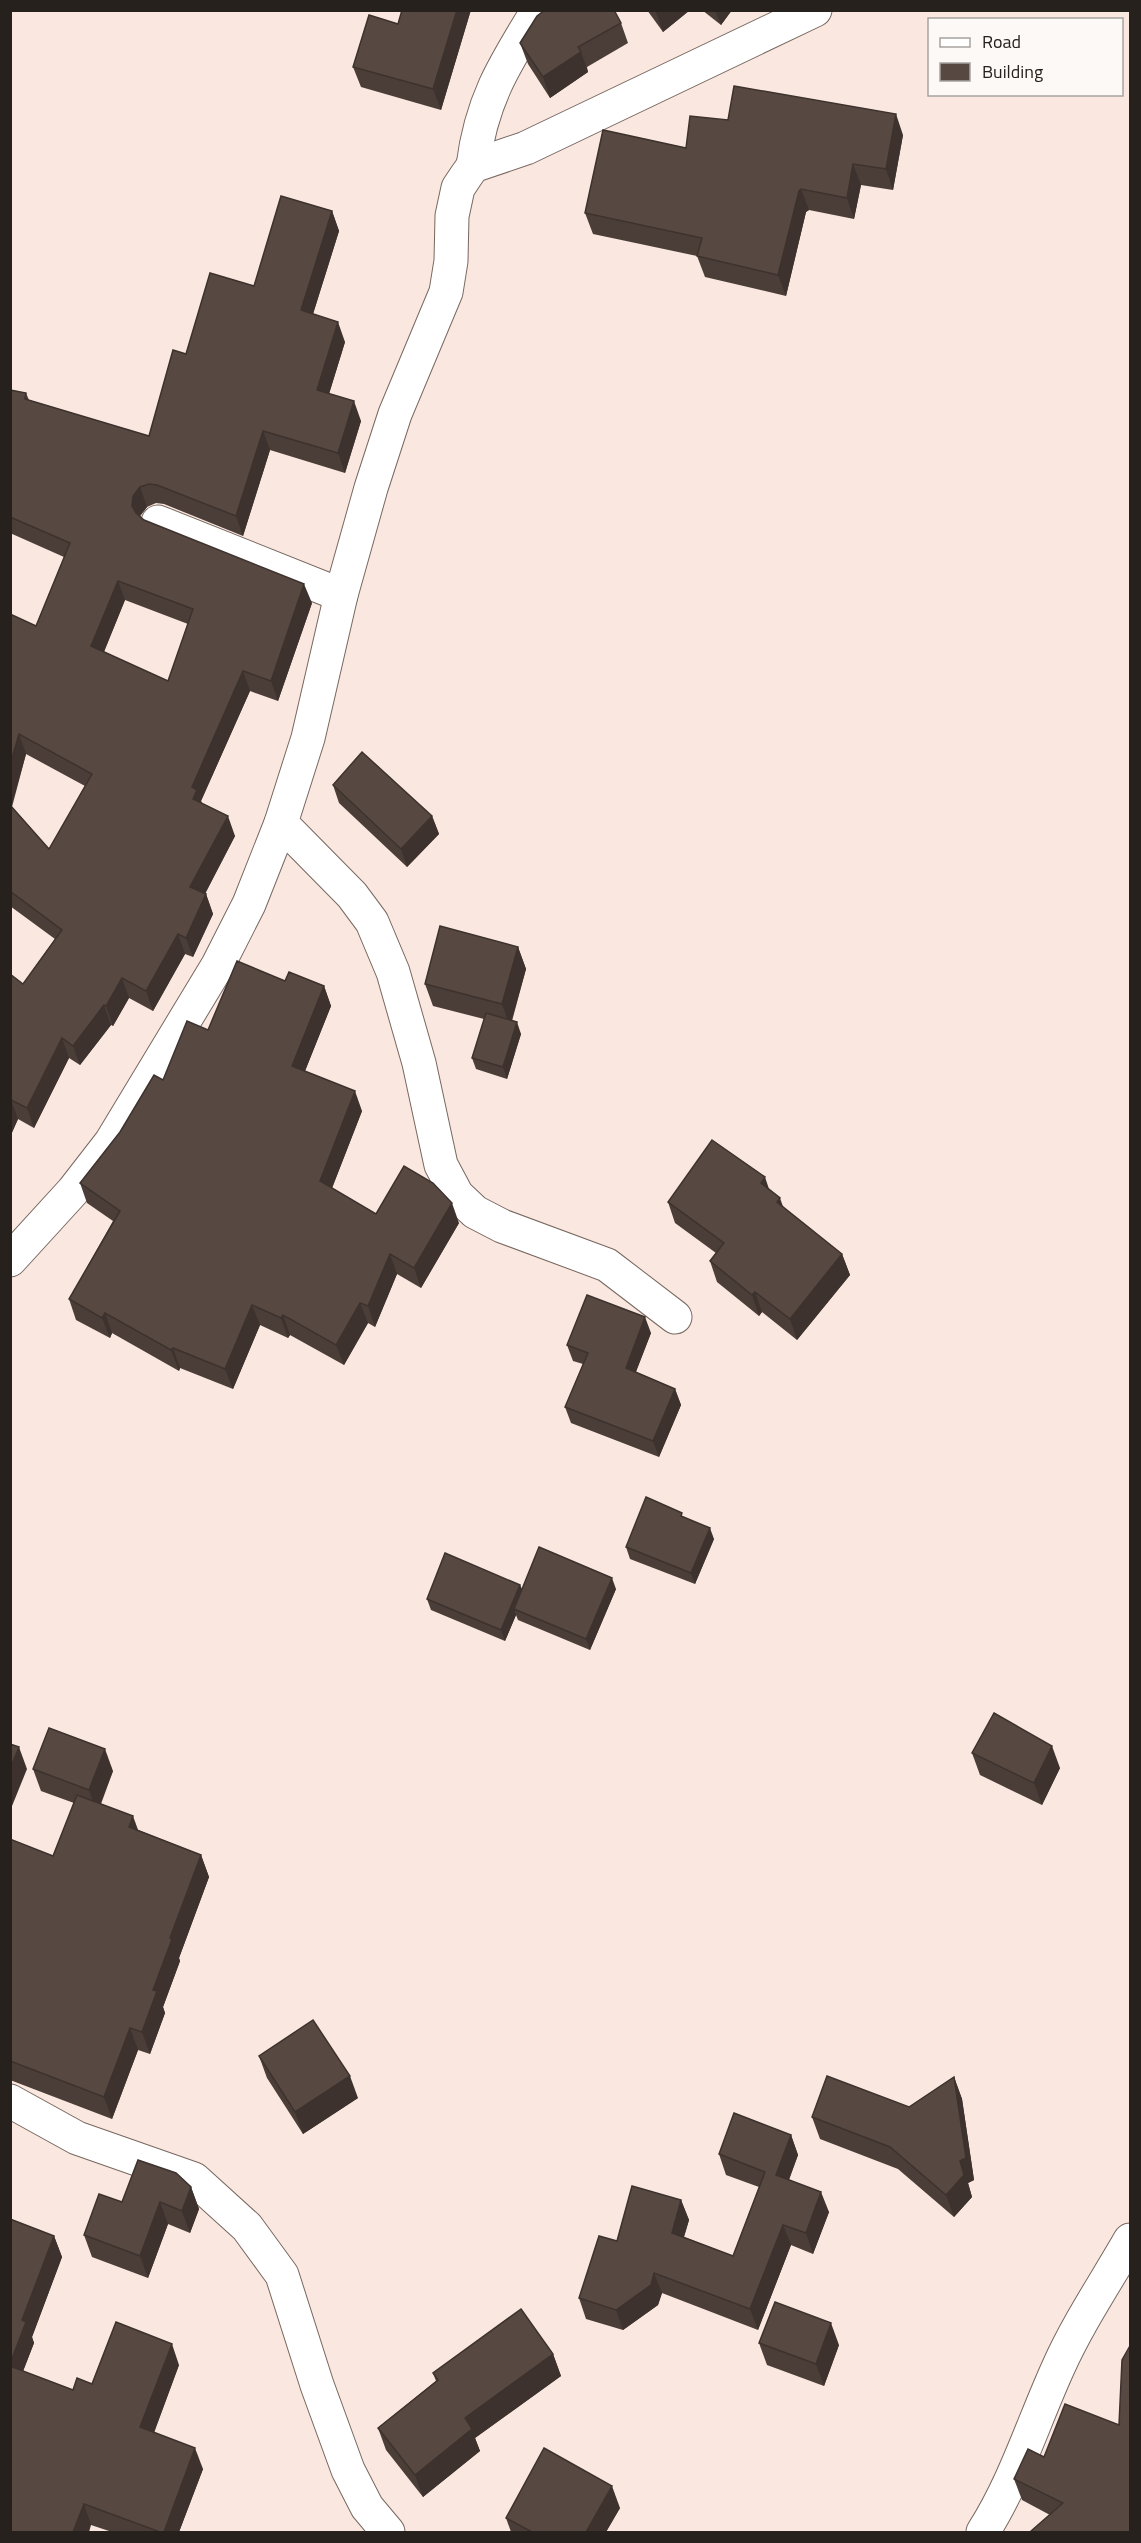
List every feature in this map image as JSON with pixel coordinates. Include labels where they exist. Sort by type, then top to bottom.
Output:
[{"type":"street","points":[[10,1260],[80,1183],[111,1142],[158,1067],[237,928],[281,823],[308,738],[341,595],[371,488],[395,414],[446,292],[458,188],[473,166],[478,133],[486,104],[501,71],[538,10]]},
{"type":"street","points":[[473,166],[526,148],[814,10]]},
{"type":"street","points":[[158,522],[341,595]]},
{"type":"street","points":[[281,823],[352,895],[372,922],[393,972],[419,1063],[441,1165],[457,1196],[475,1212],[502,1226],[607,1265],[675,1317]]},
{"type":"street","points":[[10,2101],[77,2138],[194,2179],[247,2227],[282,2275],[317,2385],[348,2470],[367,2507],[388,2532]]},
{"type":"street","points":[[983,2532],[1001,2500],[1059,2366],[1089,2308],[1131,2240]]},
{"type":"building","points":[[402,10],[457,10],[433,89],[353,67],[369,15],[398,24]]},
{"type":"building","points":[[545,10],[614,10],[621,23],[578,47],[581,52],[543,77],[520,43],[537,16]]},
{"type":"building","points":[[734,86],[896,114],[886,169],[853,164],[847,198],[801,189],[778,275],[697,256],[702,238],[585,213],[603,130],[686,148],[690,116],[728,120]]},
{"type":"building","points":[[281,196],[332,211],[301,310],[338,322],[317,390],[354,401],[338,453],[263,431],[236,516],[157,485],[149,484],[140,487],[133,496],[132,506],[144,520],[304,584],[271,681],[243,671],[192,787],[197,790],[193,799],[228,816],[190,887],[206,894],[186,938],[178,934],[146,991],[122,978],[106,1006],[104,1005],[73,1046],[62,1038],[27,1108],[10,1101],[10,974],[23,984],[62,930],[10,891],[10,805],[49,849],[92,774],[19,734],[10,765],[10,614],[36,626],[70,543],[10,517],[10,390],[26,393],[25,399],[149,436],[173,350],[186,354],[210,273],[254,286]],"holes":[[[118,581],[193,609],[168,681],[91,646]]]},
{"type":"building","points":[[362,752],[432,816],[401,849],[333,785]]},
{"type":"building","points":[[440,926],[518,947],[502,1004],[425,984]]},
{"type":"building","points":[[237,961],[285,981],[289,972],[324,986],[292,1066],[355,1091],[320,1181],[376,1214],[404,1166],[433,1183],[452,1203],[414,1268],[390,1254],[368,1306],[360,1303],[336,1345],[283,1315],[281,1318],[252,1305],[225,1369],[173,1348],[171,1350],[105,1313],[102,1318],[69,1299],[120,1211],[80,1183],[120,1132],[154,1075],[163,1080],[187,1021],[208,1030]]},
{"type":"building","points":[[486,1013],[517,1022],[503,1067],[472,1058]]},
{"type":"building","points":[[712,1140],[765,1177],[761,1183],[780,1198],[777,1202],[842,1254],[790,1319],[755,1292],[752,1295],[710,1261],[724,1243],[668,1202]]},
{"type":"building","points":[[587,1295],[645,1317],[626,1368],[675,1389],[653,1441],[565,1407],[588,1353],[567,1345]]},
{"type":"building","points":[[646,1497],[682,1513],[681,1516],[710,1528],[691,1573],[626,1547]]},
{"type":"building","points":[[539,1547],[612,1578],[586,1639],[514,1609]]},
{"type":"building","points":[[445,1553],[520,1585],[501,1630],[427,1599]]},
{"type":"building","points":[[994,1713],[1052,1746],[1034,1783],[972,1753]]},
{"type":"building","points":[[49,1728],[105,1749],[89,1790],[33,1769]]},
{"type":"building","points":[[10,1744],[19,1747],[10,1769]]},
{"type":"building","points":[[77,1795],[133,1816],[129,1827],[201,1855],[170,1938],[172,1939],[153,1990],[157,1991],[142,2032],[130,2028],[104,2097],[10,2061],[10,1839],[53,1856]]},
{"type":"building","points":[[313,2020],[350,2076],[295,2112],[259,2056]]},
{"type":"building","points":[[827,2076],[909,2107],[954,2077],[966,2158],[960,2161],[964,2175],[946,2195],[890,2147],[812,2117]]},
{"type":"building","points":[[734,2113],[791,2135],[776,2175],[821,2192],[806,2233],[783,2225],[750,2309],[654,2273],[651,2285],[616,2310],[579,2298],[599,2236],[617,2241],[632,2186],[681,2200],[672,2233],[733,2256],[765,2172],[719,2154]]},
{"type":"building","points":[[138,2160],[176,2173],[191,2187],[182,2211],[160,2202],[140,2256],[84,2235],[99,2194],[122,2202]]},
{"type":"building","points":[[10,2219],[54,2236],[22,2320],[26,2322],[10,2364]]},
{"type":"building","points":[[775,2302],[831,2323],[816,2364],[759,2343]]},
{"type":"building","points":[[521,2309],[553,2354],[465,2418],[472,2429],[415,2475],[378,2428],[438,2380],[433,2373]]},
{"type":"building","points":[[116,2322],[172,2344],[140,2427],[195,2448],[164,2532],[84,2504],[73,2532],[10,2532],[10,2366],[73,2390],[77,2378],[92,2384]]},
{"type":"building","points":[[1131,2344],[1131,2532],[1030,2532],[1063,2503],[1014,2479],[1028,2449],[1044,2457],[1065,2404],[1119,2425],[1122,2360]]},
{"type":"building","points":[[544,2448],[612,2486],[586,2532],[532,2532],[506,2518]]}]
